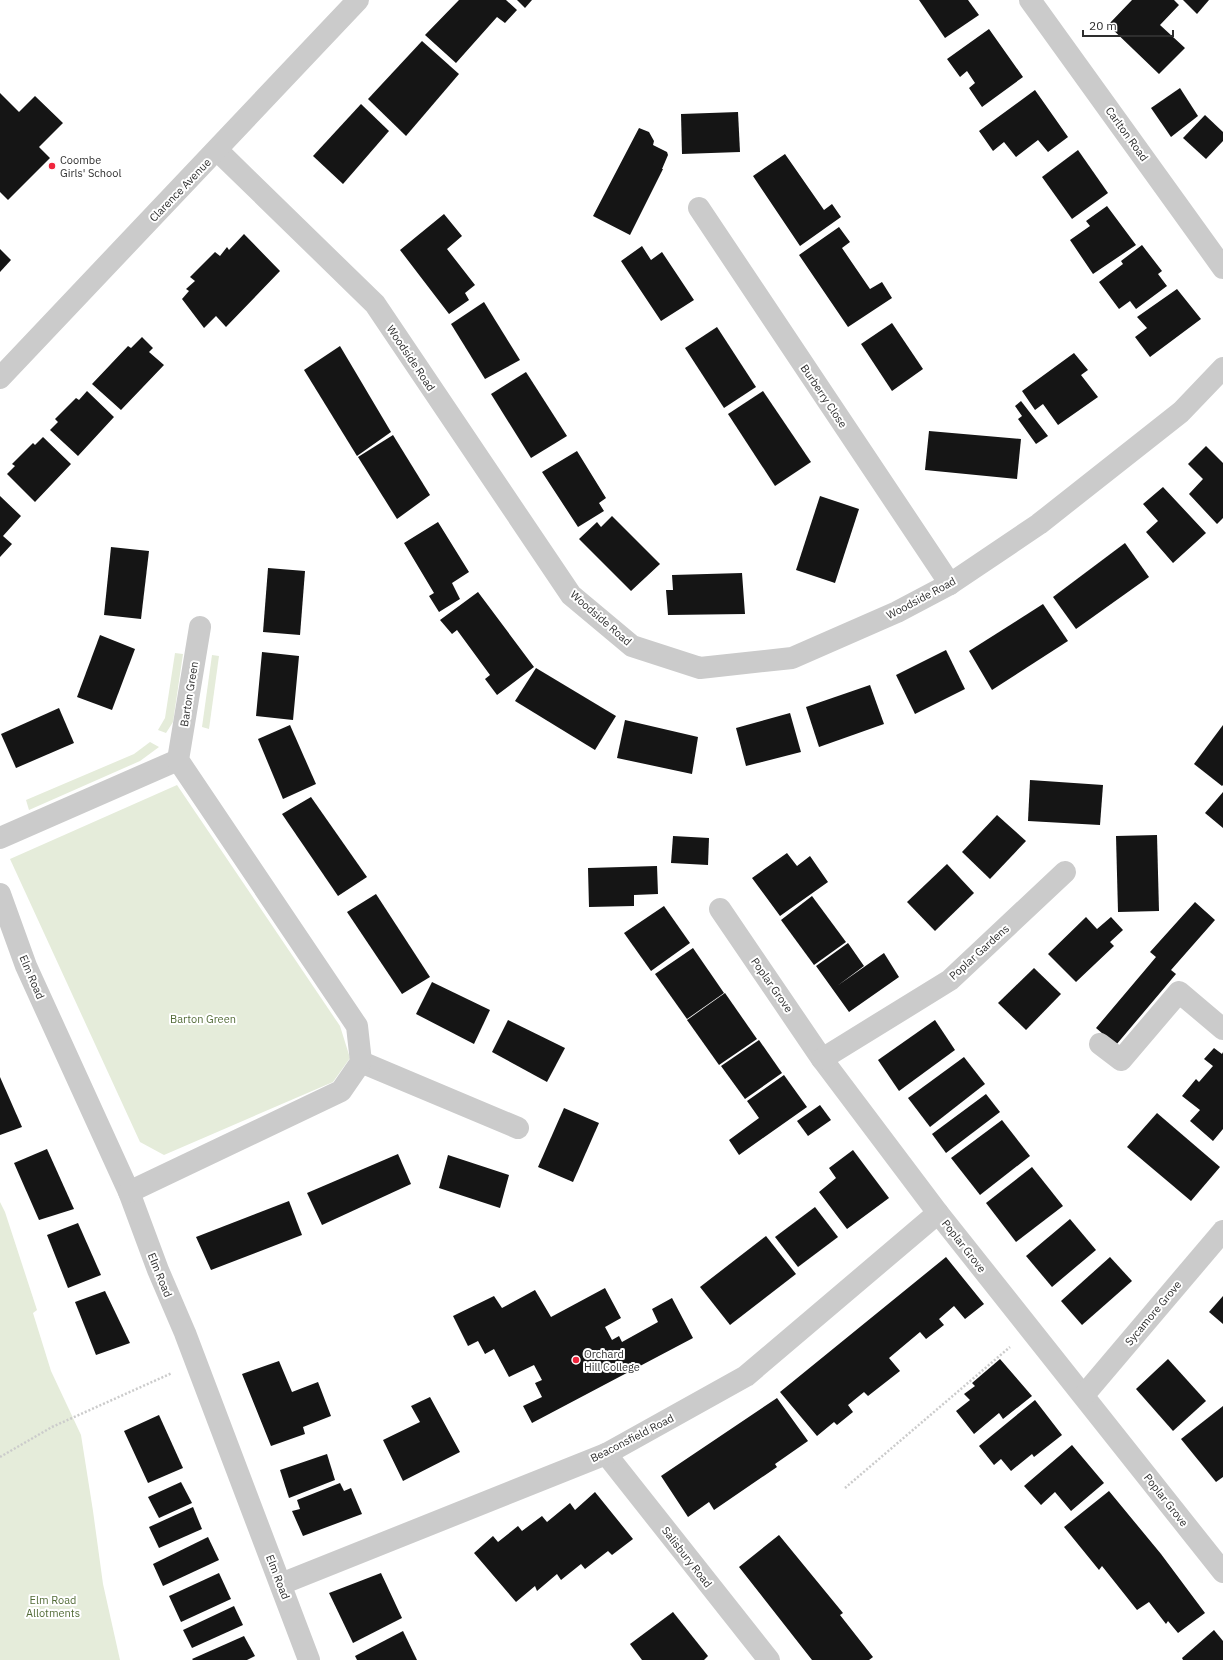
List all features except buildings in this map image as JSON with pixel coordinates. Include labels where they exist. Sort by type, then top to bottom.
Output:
[{"type":"street","name":"Clarence Avenue","points":[[0,378],[358,0]]},
{"type":"street","name":"Carlton Road","points":[[1032,0],[1223,268]]},
{"type":"street","name":"Woodside Road","points":[[217,150],[375,304],[571,595],[632,646],[700,668],[792,658],[898,612],[950,584],[1039,524],[1132,451],[1181,412],[1223,368]]},
{"type":"street","name":"Burberry Close","points":[[699,208],[950,584]]},
{"type":"street","name":"Barton Green","points":[[178,760],[200,627]]},
{"type":"street","points":[[0,838],[178,760],[357,1026],[361,1062],[341,1091],[129,1192]]},
{"type":"street","name":"Poplar Gardens","points":[[822,1058],[950,980],[1065,872]]},
{"type":"street","name":"Elm Road","points":[[0,894],[26,966],[129,1192],[158,1270],[198,1366],[309,1660]]},
{"type":"street","name":"Poplar Grove","points":[[720,910],[822,1058],[938,1213],[1223,1572]]},
{"type":"street","points":[[1100,1044],[1121,1060],[1179,992],[1223,1029]]},
{"type":"street","points":[[361,1062],[518,1128]]},
{"type":"street","name":"Beaconsfield Road","points":[[280,1584],[606,1454],[746,1376],[938,1213]]},
{"type":"street","name":"Sycamore Grove","points":[[1084,1395],[1222,1233]]},
{"type":"street","name":"Salisbury Road","points":[[606,1454],[769,1660]]},
{"type":"path","points":[[845,1488],[1031,1330]]},
{"type":"path","points":[[0,1457],[70,1418],[166,1375],[198,1366]]},
{"type":"green space","points":[[175,653],[183,654],[173,722],[166,733],[158,730],[165,718]]},
{"type":"green space","points":[[212,655],[219,656],[209,729],[202,727]]},
{"type":"green space","points":[[150,742],[159,747],[140,761],[29,810],[26,800],[134,754]]},
{"type":"green space","name":"Barton Green","points":[[177,785],[340,1026],[350,1058],[333,1082],[164,1155],[140,1142],[10,859]]},
{"type":"green space","name":"Elm Road Allotments","points":[[0,1202],[5,1212],[37,1310],[33,1313],[51,1371],[81,1435],[103,1584],[120,1660],[0,1660]]},
{"type":"place","name":"Coombe Girls' School","points":[[52,166]]},
{"type":"place","name":"Orchard Hill College","points":[[576,1360]]}]
